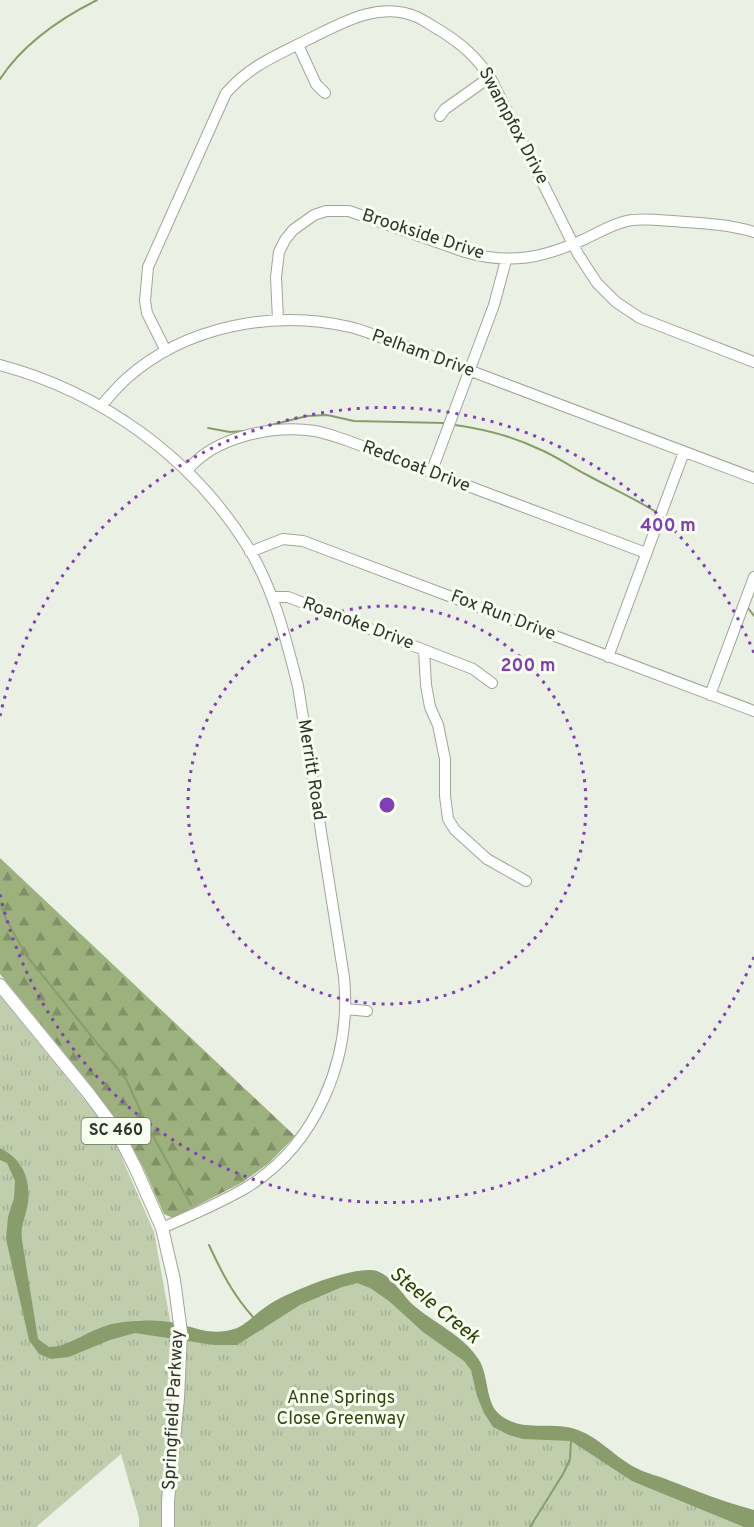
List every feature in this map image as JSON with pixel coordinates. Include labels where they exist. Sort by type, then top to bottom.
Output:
[{"type":"main road","name":"Springfield Parkway","points":[[0,985],[116,1130],[162,1228],[174,1280],[181,1332],[168,1527]]},
{"type":"street","name":"Swampfox Drive","points":[[165,351],[147,313],[145,301],[148,267],[226,93],[253,67],[354,18],[390,11],[416,16],[462,45],[476,57],[490,77],[573,244],[597,283],[627,310],[640,318],[754,362]]},
{"type":"street","points":[[298,45],[316,84],[325,93]]},
{"type":"street","points":[[440,116],[445,109],[490,77]]},
{"type":"street","name":"Brookside Drive","points":[[278,320],[276,277],[279,252],[293,230],[314,215],[326,211],[349,211],[465,252],[506,260],[536,257],[573,244],[617,224],[639,219],[716,224],[754,232]]},
{"type":"street","points":[[431,472],[494,305],[506,260]]},
{"type":"street","name":"Pelham Drive","points":[[101,406],[126,379],[165,351],[221,329],[278,320],[350,327],[754,478]]},
{"type":"street","name":"Merritt Road","points":[[0,365],[54,383],[101,406],[144,435],[187,471],[212,497],[250,552],[272,597],[298,686],[344,977],[346,1009],[343,1038],[333,1077],[312,1121],[288,1152],[269,1171],[245,1188],[162,1228]]},
{"type":"street","name":"Redcoat Drive","points":[[187,471],[198,459],[226,443],[262,432],[287,429],[316,431],[646,554]]},
{"type":"street","points":[[608,657],[684,452]]},
{"type":"street","name":"Fox Run Drive","points":[[250,552],[283,539],[303,541],[754,711]]},
{"type":"street","points":[[710,695],[754,577]]},
{"type":"street","name":"Roanoke Drive","points":[[272,597],[288,597],[424,650],[430,707],[438,725],[445,759],[445,796],[448,819],[455,830],[487,859],[526,880]]},
{"type":"street","points":[[424,650],[473,669],[492,684]]},
{"type":"street","points":[[346,1009],[367,1011]]},
{"type":"green space","points":[[0,858],[295,1136],[269,1163],[243,1182],[173,1218],[164,1214],[121,1126],[0,974]]},
{"type":"green space","name":"Anne Springs Close Greenway","points":[[0,996],[111,1133],[154,1232],[172,1331],[206,1338],[253,1325],[359,1277],[462,1351],[483,1395],[502,1424],[558,1433],[594,1447],[754,1527],[139,1527],[139,1518],[121,1454],[36,1527],[0,1527]]},
{"type":"shaded area","points":[[0,1148],[8,1152],[19,1164],[28,1185],[29,1194],[22,1226],[22,1240],[38,1339],[49,1347],[69,1343],[105,1326],[130,1321],[163,1321],[205,1330],[226,1331],[238,1327],[276,1300],[304,1287],[353,1272],[377,1271],[391,1281],[418,1309],[473,1351],[482,1366],[491,1403],[499,1414],[517,1424],[558,1426],[578,1430],[594,1438],[630,1465],[642,1471],[754,1510],[754,1527],[744,1527],[632,1481],[571,1441],[523,1439],[493,1427],[477,1396],[471,1370],[464,1361],[423,1332],[389,1301],[370,1288],[357,1283],[300,1305],[237,1345],[214,1345],[135,1333],[110,1340],[69,1357],[51,1359],[39,1354],[29,1340],[6,1239],[15,1181],[7,1163],[0,1160]]},
{"type":"waterway","points":[[0,79],[9,66],[43,34],[69,15],[97,0]]},
{"type":"waterway","points":[[267,426],[307,416],[327,415],[354,421],[444,423]]},
{"type":"waterway","points":[[455,425],[498,434],[529,444],[656,512]]},
{"type":"waterway","points":[[208,428],[230,432],[244,431]]},
{"type":"waterway","points":[[748,608],[754,616]]},
{"type":"waterway","points":[[0,902],[6,919],[26,955],[126,1079],[147,1125],[191,1205]]},
{"type":"waterway","points":[[209,1245],[228,1282],[253,1317]]},
{"type":"waterway","points":[[530,1527],[563,1474],[570,1459],[571,1441]]},
{"type":"water label","name":"Steele Creek","points":[[434,1306]]}]
